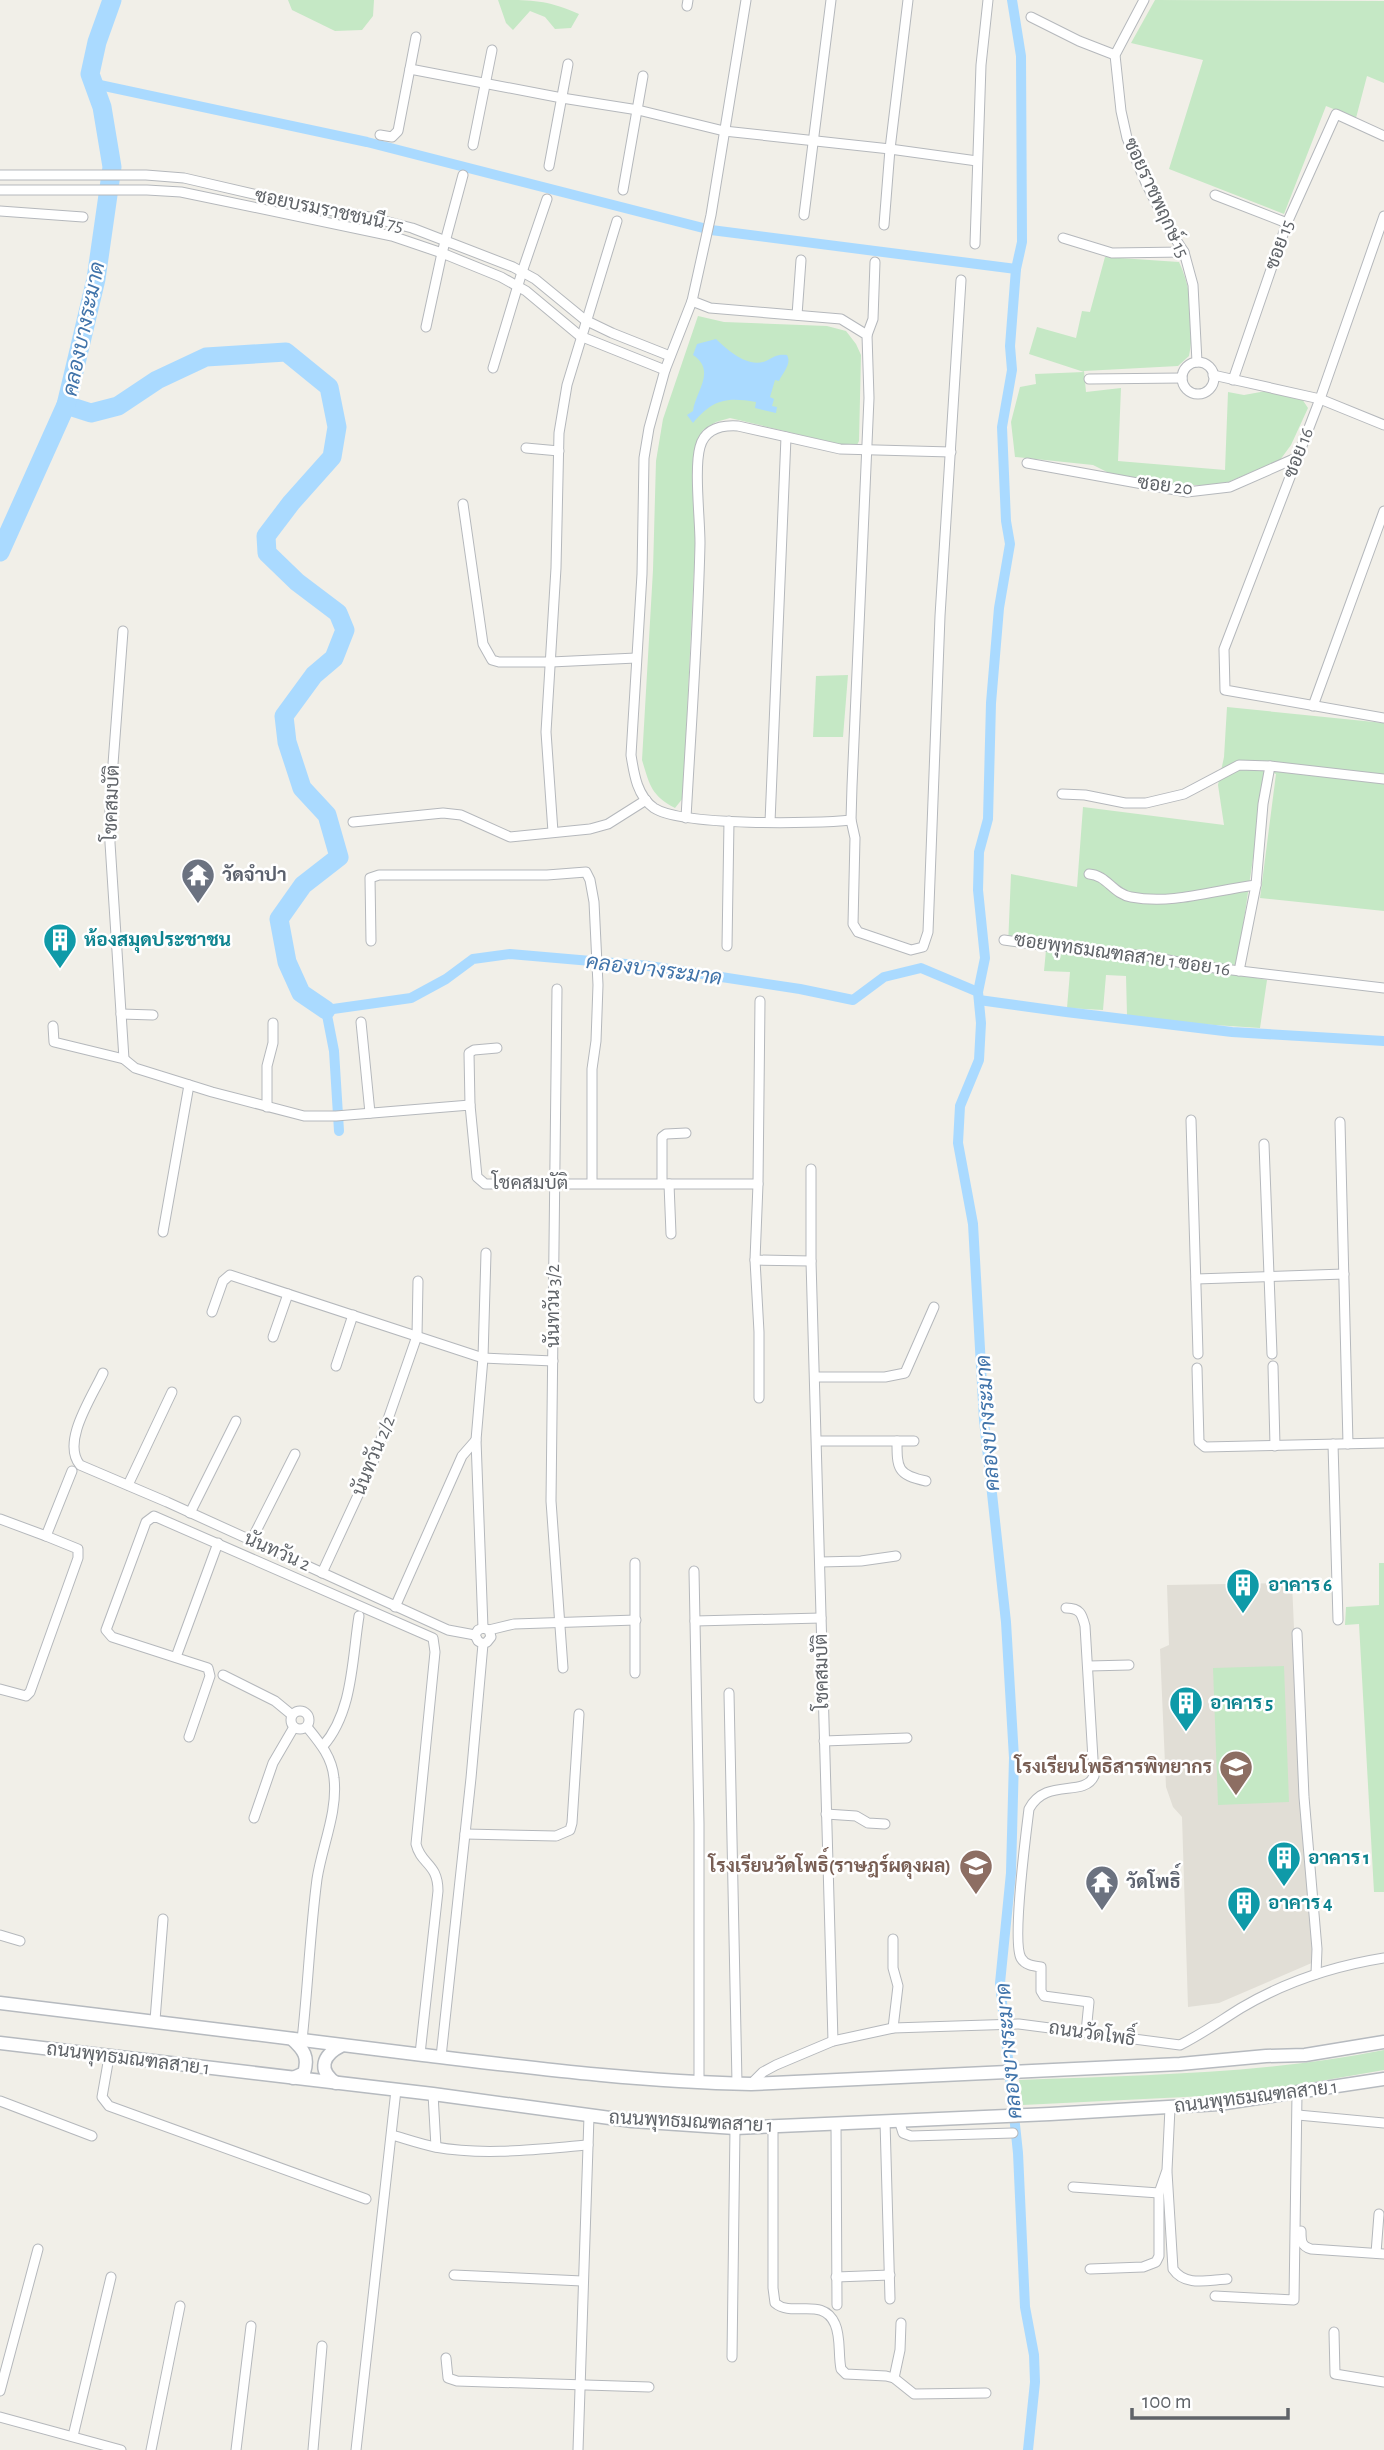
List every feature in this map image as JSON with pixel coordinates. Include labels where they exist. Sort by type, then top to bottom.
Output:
[{"type":"main road","name":"ถนนพุทธมณฑลสาย 1","points":[[0,2003],[441,2057],[699,2082],[751,2084],[1180,2064],[1305,2055],[1384,2042]]},
{"type":"main road","points":[[291,2079],[304,2073],[307,2060],[297,2039]]},
{"type":"main road","name":"ถนนพุทธมณฑลสาย 1","points":[[0,2043],[433,2094],[589,2116],[667,2125],[735,2128],[1170,2108],[1297,2094],[1384,2079]]},
{"type":"main road","points":[[337,2083],[327,2074],[325,2062],[331,2051],[341,2046]]},
{"type":"street","points":[[746,0],[705,246],[692,301],[664,370],[644,458],[642,574],[631,755],[635,777],[646,800],[654,808],[686,818],[822,824],[851,820]]},
{"type":"street","points":[[804,215],[831,0]]},
{"type":"street","points":[[884,225],[908,0]]},
{"type":"street","points":[[975,244],[981,65],[988,0]]},
{"type":"street","points":[[1031,17],[1115,55],[1144,0]]},
{"type":"street","points":[[380,135],[393,137],[398,131],[416,37]]},
{"type":"street","points":[[473,145],[492,50]]},
{"type":"street","name":"ซอยราชพฤกษ์ 15","points":[[1115,55],[1127,138],[1169,229],[1184,252],[1193,285],[1197,362]]},
{"type":"street","points":[[549,166],[568,64]]},
{"type":"street","points":[[410,69],[638,110],[724,131],[977,161]]},
{"type":"street","points":[[623,190],[643,76]]},
{"type":"street","name":"ซอย 15","points":[[1233,380],[1287,223],[1336,114],[1384,136]]},
{"type":"street","name":"ซอยบรมราชชนนี 75","points":[[0,175],[146,175],[194,179],[257,196],[369,216],[412,228],[522,272],[535,279],[585,320],[670,356]]},
{"type":"street","points":[[426,327],[463,175]]},
{"type":"street","name":"ซอยบรมราชชนนี 75","points":[[0,190],[181,192],[392,236],[442,253],[518,286],[580,336],[664,370]]},
{"type":"street","points":[[1215,195],[1287,223]]},
{"type":"street","points":[[493,368],[547,199]]},
{"type":"street","points":[[0,211],[83,217]]},
{"type":"street","name":"ซอย 16","points":[[1312,706],[1225,690],[1224,649],[1320,398],[1384,216]]},
{"type":"street","points":[[553,832],[546,732],[562,410],[580,336],[617,221]]},
{"type":"street","points":[[1063,238],[1112,253],[1184,252]]},
{"type":"street","points":[[797,315],[801,260]]},
{"type":"street","points":[[875,262],[874,312],[867,335],[869,398],[851,820],[855,838],[853,924],[858,932],[911,950],[920,948],[927,940],[928,932],[940,616],[961,280]]},
{"type":"street","points":[[692,301],[710,308],[841,319],[867,335]]},
{"type":"street","points":[[1197,362],[1209,367],[1213,375],[1208,389],[1199,393],[1189,391],[1182,378],[1185,369],[1197,362]]},
{"type":"street","points":[[1213,375],[1320,398],[1384,425]]},
{"type":"street","points":[[1089,379],[1182,378]]},
{"type":"street","points":[[686,818],[700,543],[700,446],[708,432],[722,425],[738,426],[841,449],[951,452]]},
{"type":"street","points":[[770,822],[786,437]]},
{"type":"street","points":[[526,448],[559,451]]},
{"type":"street","name":"ซอย 20","points":[[1027,463],[1187,492],[1230,487],[1298,457]]},
{"type":"street","points":[[463,504],[483,644],[492,660],[551,662],[636,657]]},
{"type":"street","points":[[1384,511],[1312,706],[1384,718]]},
{"type":"street","name":"โชคสมบัติ","points":[[123,631],[110,804],[110,843],[124,1059]]},
{"type":"street","points":[[1062,794],[1085,795],[1125,803],[1146,803],[1184,794],[1239,765],[1384,779]]},
{"type":"street","name":"ซอยพุทธมณฑลสาย 1 ซอย 16","points":[[1239,971],[1256,885],[1263,804],[1270,766]]},
{"type":"street","points":[[353,822],[443,813],[461,815],[510,837],[590,829],[608,824],[646,800]]},
{"type":"street","points":[[727,946],[729,821]]},
{"type":"street","points":[[371,941],[370,878],[380,875],[547,875],[586,872],[594,902],[598,984],[592,1069],[592,1183]]},
{"type":"street","points":[[1089,874],[1103,877],[1123,895],[1172,900],[1221,889],[1256,885]]},
{"type":"street","name":"ซอยพุทธมณฑลสาย 1 ซอย 16","points":[[1004,940],[1148,957],[1198,967],[1384,988]]},
{"type":"street","name":"นันทวัน 3/2","points":[[557,989],[551,1523],[563,1668]]},
{"type":"street","points":[[759,1398],[760,1332],[755,1261],[760,1001]]},
{"type":"street","points":[[121,1014],[153,1015]]},
{"type":"street","points":[[361,1022],[370,1113]]},
{"type":"street","points":[[267,1107],[267,1066],[273,1023]]},
{"type":"street","points":[[53,1026],[54,1042],[124,1059],[135,1068],[304,1116],[470,1105],[469,1053],[497,1048]]},
{"type":"street","points":[[163,1232],[190,1085]]},
{"type":"street","name":"โชคสมบัติ","points":[[470,1105],[478,1180],[491,1184],[758,1184]]},
{"type":"street","points":[[1191,1120],[1198,1354]]},
{"type":"street","points":[[1340,1122],[1348,1444]]},
{"type":"street","points":[[671,1234],[661,1139],[666,1134],[686,1133]]},
{"type":"street","points":[[1264,1144],[1272,1354]]},
{"type":"street","name":"โชคสมบัติ","points":[[811,1169],[811,1261],[834,2041]]},
{"type":"street","points":[[483,1644],[490,1640],[486,1629],[476,1440],[484,1358],[486,1253]]},
{"type":"street","points":[[755,1261],[811,1261]]},
{"type":"street","points":[[1196,1279],[1344,1274]]},
{"type":"street","points":[[212,1312],[227,1276],[484,1358],[553,1361]]},
{"type":"street","name":"นันทวัน 2/2","points":[[322,1573],[372,1465],[417,1336],[418,1281]]},
{"type":"street","points":[[273,1337],[288,1294]]},
{"type":"street","points":[[816,1377],[884,1377],[905,1373],[934,1307]]},
{"type":"street","points":[[336,1366],[353,1315]]},
{"type":"street","points":[[1273,1366],[1275,1446]]},
{"type":"street","points":[[1197,1368],[1199,1436],[1202,1445],[1384,1443]]},
{"type":"street","points":[[46,1536],[76,1468],[72,1453],[74,1436],[103,1373]]},
{"type":"street","points":[[128,1485],[172,1392]]},
{"type":"street","points":[[190,1513],[236,1421]]},
{"type":"street","points":[[396,1607],[462,1456],[476,1440]]},
{"type":"street","points":[[817,1441],[914,1441]]},
{"type":"street","points":[[897,1441],[897,1462],[900,1469],[911,1478],[926,1481]]},
{"type":"street","points":[[1333,1444],[1338,1620]]},
{"type":"street","points":[[251,1541],[295,1454]]},
{"type":"street","name":"นันทวัน 2","points":[[76,1468],[128,1485],[448,1630],[475,1635]]},
{"type":"street","points":[[189,1737],[210,1672],[208,1668],[112,1637],[106,1630],[150,1518],[159,1517],[429,1635],[435,1644],[416,1844],[438,1879],[420,2054]]},
{"type":"street","points":[[0,1519],[78,1549],[78,1558],[30,1692],[26,1696],[0,1689]]},
{"type":"street","points":[[176,1657],[218,1543]]},
{"type":"street","points":[[820,1562],[896,1556]]},
{"type":"street","points":[[635,1563],[635,1673]]},
{"type":"street","points":[[694,1571],[699,1824],[699,2082]]},
{"type":"street","points":[[1066,1608],[1079,1611],[1083,1615],[1089,1666],[1094,1776],[1092,1781],[1083,1786],[1042,1793],[1029,1809],[1018,1947],[1023,1961],[1041,1967],[1041,1991],[1044,1996],[1089,2002],[1086,2032]]},
{"type":"street","points":[[323,1746],[334,1734],[344,1709],[359,1616]]},
{"type":"street","points":[[695,1621],[821,1618]]},
{"type":"street","points":[[483,1644],[475,1635],[478,1630],[514,1624],[636,1620]]},
{"type":"street","points":[[1297,1633],[1304,1784],[1317,1949],[1316,1974]]},
{"type":"street","points":[[441,2057],[483,1644]]},
{"type":"street","points":[[1089,1666],[1129,1665]]},
{"type":"street","points":[[223,1675],[275,1701],[292,1715]]},
{"type":"street","points":[[729,1693],[737,2083]]},
{"type":"street","points":[[294,1727],[291,1719],[298,1710],[306,1712],[310,1720],[307,1727]]},
{"type":"street","points":[[465,1834],[556,1836],[570,1830],[579,1714]]},
{"type":"street","points":[[294,1727],[307,1727]]},
{"type":"street","points":[[254,1818],[273,1763],[294,1727]]},
{"type":"street","points":[[297,2039],[317,1877],[335,1797],[330,1760],[323,1746],[307,1727]]},
{"type":"street","points":[[824,1741],[907,1738]]},
{"type":"street","points":[[826,1814],[861,1816],[868,1823],[884,1824]]},
{"type":"street","points":[[155,2020],[163,1919]]},
{"type":"street","points":[[0,1935],[20,1941]]},
{"type":"street","points":[[893,1939],[893,1968],[898,1986],[893,2028]]},
{"type":"street","points":[[1180,2064],[1180,2045],[1255,2001],[1339,1966],[1384,1958]]},
{"type":"street","name":"ถนนวัดโพธิ์","points":[[751,2084],[763,2071],[834,2041],[893,2028],[1019,2024],[1180,2045]]},
{"type":"street","points":[[109,2056],[102,2097],[109,2106],[366,2199]]},
{"type":"street","points":[[356,2450],[396,2090]]},
{"type":"street","points":[[433,2094],[436,2147]]},
{"type":"street","points":[[1215,2297],[1294,2300],[1297,2094]]},
{"type":"street","points":[[0,2101],[92,2136]]},
{"type":"street","points":[[1170,2108],[1167,2170],[1172,2269],[1185,2281],[1227,2279]]},
{"type":"street","points":[[1298,2115],[1384,2123]]},
{"type":"street","points":[[578,2450],[589,2116]]},
{"type":"street","points":[[899,2120],[903,2133],[911,2136],[1013,2133]]},
{"type":"street","points":[[886,2121],[890,2299]]},
{"type":"street","points":[[836,2124],[836,2305]]},
{"type":"street","points":[[773,2127],[775,2303],[784,2308],[810,2307],[829,2315],[837,2330],[843,2372],[894,2378],[914,2394],[986,2393]]},
{"type":"street","points":[[732,2357],[735,2128]]},
{"type":"street","points":[[392,2135],[436,2147],[519,2151],[588,2145]]},
{"type":"street","points":[[1090,2269],[1143,2267],[1156,2262],[1159,2256],[1159,2193],[1167,2170]]},
{"type":"street","points":[[1073,2187],[1159,2193]]},
{"type":"street","points":[[1300,2219],[1301,2241],[1304,2247],[1380,2254],[1379,2214]]},
{"type":"street","points":[[0,2391],[38,2249]]},
{"type":"street","points":[[454,2275],[582,2281]]},
{"type":"street","points":[[836,2277],[890,2275]]},
{"type":"street","points":[[73,2436],[111,2277]]},
{"type":"street","points":[[151,2450],[180,2306]]},
{"type":"street","points":[[894,2378],[900,2350],[901,2323]]},
{"type":"street","points":[[236,2450],[251,2326]]},
{"type":"street","points":[[1334,2332],[1335,2374],[1384,2382]]},
{"type":"street","points":[[313,2450],[322,2346]]},
{"type":"street","points":[[446,2358],[446,2375],[451,2380],[649,2387]]},
{"type":"street","points":[[0,2417],[121,2450]]},
{"type":"shaded area","name":"โรงเรียนโพธิสารพิทยากร","points":[[1292,1583],[1302,1807],[1314,1962],[1219,2003],[1188,2007],[1182,1817],[1173,1807],[1166,1787],[1160,1649],[1169,1645],[1167,1585]]},
{"type":"green space","points":[[288,0],[374,0],[373,16],[362,30],[335,31],[292,10]]},
{"type":"green space","points":[[498,0],[540,2],[579,14],[571,28],[555,29],[545,17],[530,11],[513,30],[506,23]]},
{"type":"green space","points":[[1155,0],[1384,1],[1384,83],[1367,76],[1356,118],[1326,106],[1284,214],[1169,169],[1203,60],[1131,43]]},
{"type":"green space","points":[[1105,257],[1179,262],[1187,284],[1191,308],[1189,356],[1178,366],[1084,371],[1086,392],[1121,388],[1118,461],[1225,470],[1228,392],[1244,395],[1266,391],[1302,399],[1308,408],[1291,445],[1280,460],[1221,485],[1175,485],[1111,474],[1093,465],[1015,457],[1011,422],[1020,387],[1036,384],[1035,374],[1084,372],[1029,354],[1037,327],[1076,338],[1082,311],[1090,312]]},
{"type":"green space","points":[[698,316],[724,322],[827,326],[846,331],[861,355],[859,441],[857,445],[843,445],[730,418],[703,430],[695,449],[695,549],[683,798],[675,808],[652,789],[642,760],[653,570],[656,461],[663,419]]},
{"type":"green space","points":[[848,675],[843,737],[813,737],[816,676]]},
{"type":"green space","points":[[1227,707],[1384,723],[1384,911],[1260,898],[1276,774],[1266,770],[1236,974],[1267,980],[1260,1028],[1169,1022],[1127,1015],[1126,976],[1106,975],[1103,1010],[1067,1008],[1070,972],[1044,971],[1046,950],[1008,946],[1011,874],[1077,887],[1083,807],[1224,825],[1218,785],[1224,757]]},
{"type":"green space","points":[[1379,1563],[1384,1563],[1384,1892],[1374,1892],[1359,1624],[1345,1625],[1346,1607],[1379,1605]]},
{"type":"green space","points":[[1284,1666],[1289,1802],[1218,1805],[1213,1668]]},
{"type":"green space","points":[[1384,2050],[1384,2070],[1245,2094],[1023,2105],[1019,2080],[1248,2069]]},
{"type":"water","points":[[716,339],[739,357],[752,362],[759,363],[778,355],[787,355],[788,365],[779,381],[775,380],[770,397],[774,399],[772,406],[777,407],[776,413],[755,408],[756,402],[729,400],[714,404],[693,423],[687,415],[693,411],[704,375],[700,361],[693,355],[697,344]]},
{"type":"waterway","name":"คลองบางระมาด","points":[[0,552],[66,405],[96,279],[112,167],[102,107],[90,74],[97,42],[112,0]]},
{"type":"waterway","name":"คลองบางระมาด","points":[[1012,0],[1021,56],[1022,242],[1016,269],[1010,346],[1012,370],[1002,427],[1006,521],[1010,544],[999,608],[991,703],[988,819],[979,852],[978,890],[985,958],[978,992],[981,1023],[979,1060],[960,1106],[958,1143],[973,1224],[984,1420],[1006,1622],[1014,1758],[1011,1873],[1000,1983],[1018,2153],[1025,2307],[1034,2355],[1035,2382],[1028,2450]]},
{"type":"waterway","points":[[95,84],[367,142],[711,230],[1016,269]]},
{"type":"waterway","name":"คลองบางระมาด","points":[[66,405],[91,413],[118,406],[157,380],[206,357],[286,352],[329,387],[337,427],[332,457],[266,536],[267,553],[297,582],[338,613],[345,630],[334,658],[314,675],[284,716],[287,742],[302,788],[327,815],[339,857],[303,885],[279,919],[287,962],[301,993],[326,1010]]},
{"type":"waterway","name":"คลองบางระมาด","points":[[339,1131],[334,1051],[326,1010],[411,998],[446,979],[473,959],[510,954],[649,966],[800,989],[853,1000],[884,977],[921,968],[978,992]]},
{"type":"waterway","points":[[979,1000],[1232,1032],[1384,1041]]},
{"type":"place","name":"วัดจำปา","points":[[198,905]]},
{"type":"place","name":"ห้องสมุดประชาชน","points":[[60,970]]},
{"type":"place","name":"อาคาร 6","points":[[1243,1615]]},
{"type":"place","name":"อาคาร 5","points":[[1186,1733]]},
{"type":"place","name":"โรงเรียนโพธิสารพิทยากร","points":[[1236,1797]]},
{"type":"place","name":"อาคาร 1","points":[[1284,1888]]},
{"type":"place","name":"โรงเรียนวัดโพธิ์(ราษฎร์ผดุงผล)","points":[[976,1896]]},
{"type":"place","name":"วัดโพธิ์","points":[[1102,1912]]},
{"type":"place","name":"อาคาร 4","points":[[1244,1933]]}]
